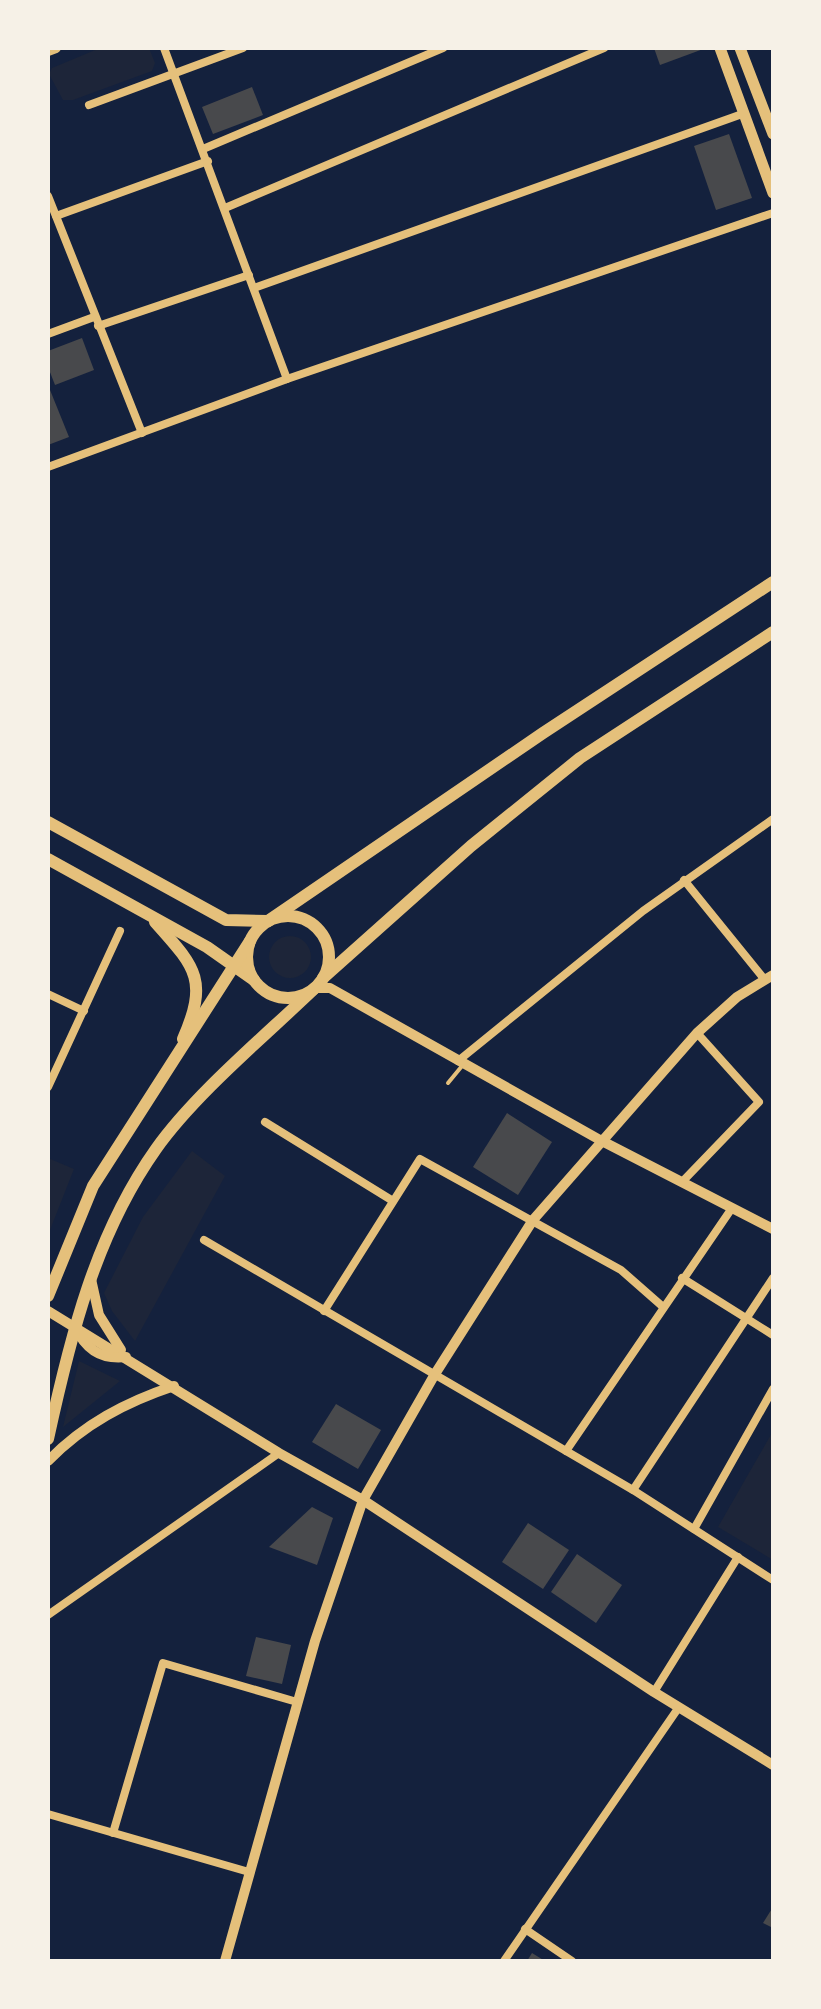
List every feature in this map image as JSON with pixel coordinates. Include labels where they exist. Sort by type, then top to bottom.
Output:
[{"type":"main road","points":[[720,48],[773,193]]},
{"type":"main road","points":[[740,48],[768,108],[773,134]]},
{"type":"main road","points":[[48,1296],[93,1186],[180,1045],[250,941],[268,921],[543,733],[773,582]]},
{"type":"main road","points":[[48,1439],[74,1325],[91,1279],[121,1204],[157,1147],[223,1075],[319,983],[471,846],[580,758],[773,632]]},
{"type":"main road","points":[[48,822],[226,920],[268,921],[294,916],[317,928],[329,951],[319,983],[289,998],[276,996],[235,965],[48,859]]},
{"type":"main road","points":[[148,914],[191,966],[198,990],[194,1014],[180,1045]]},
{"type":"main road","points":[[250,941],[248,967],[254,980]]},
{"type":"street","points":[[48,51],[56,48]]},
{"type":"street","points":[[164,48],[287,379]]},
{"type":"street","points":[[89,105],[243,48]]},
{"type":"street","points":[[203,149],[443,48]]},
{"type":"street","points":[[225,208],[604,48]]},
{"type":"street","points":[[254,288],[745,113]]},
{"type":"street","points":[[56,216],[208,161]]},
{"type":"street","points":[[48,196],[142,433]]},
{"type":"street","points":[[48,467],[287,379],[773,213]]},
{"type":"street","points":[[48,334],[249,275]]},
{"type":"street","points":[[461,1062],[684,880],[773,819]]},
{"type":"street","points":[[225,1961],[297,1702],[363,1500],[435,1374],[533,1220],[697,1033],[737,997],[769,977],[684,880]]},
{"type":"street","points":[[48,1087],[120,931]]},
{"type":"street","points":[[319,983],[600,1140],[773,1229]]},
{"type":"street","points":[[48,994],[84,1011]]},
{"type":"street","points":[[682,1182],[759,1102],[697,1033]]},
{"type":"street","points":[[265,1122],[393,1201]]},
{"type":"street","points":[[324,1311],[420,1159],[621,1270],[662,1306]]},
{"type":"street","points":[[566,1451],[662,1306],[732,1208]]},
{"type":"street","points":[[204,1240],[633,1490],[773,1580]]},
{"type":"street","points":[[682,1278],[773,1335]]},
{"type":"street","points":[[633,1490],[773,1278]]},
{"type":"street","points":[[91,1279],[99,1315],[128,1357],[279,1453],[363,1500],[654,1692],[773,1765]]},
{"type":"street","points":[[48,1311],[74,1325],[83,1345],[110,1359],[128,1357]]},
{"type":"street","points":[[48,1461],[96,1421],[133,1400],[174,1386]]},
{"type":"street","points":[[694,1529],[773,1389]]},
{"type":"street","points":[[48,1615],[279,1453]]},
{"type":"street","points":[[654,1692],[738,1557]]},
{"type":"street","points":[[113,1833],[163,1663],[297,1702]]},
{"type":"street","points":[[504,1961],[679,1707]]},
{"type":"street","points":[[48,1814],[249,1872]]},
{"type":"street","points":[[525,1929],[572,1961]]},
{"type":"lane","points":[[448,1083],[461,1062]]},
{"type":"shaded area","points":[[100,48],[149,48],[155,63],[152,71],[73,100],[63,100],[49,74],[52,68]]},
{"type":"shaded area","points":[[290,936],[305,942],[311,957],[305,972],[290,978],[275,972],[269,957],[275,942]]},
{"type":"shaded area","points":[[192,1151],[225,1176],[135,1341],[112,1311],[104,1293],[143,1217]]},
{"type":"shaded area","points":[[48,1158],[74,1169],[48,1235]]},
{"type":"shaded area","points":[[79,1361],[120,1381],[63,1427]]},
{"type":"shaded area","points":[[773,1431],[773,1560],[718,1527]]},
{"type":"building","points":[[654,48],[706,48],[660,65]]},
{"type":"building","points":[[252,87],[263,115],[213,134],[202,107]]},
{"type":"building","points":[[729,134],[752,198],[716,210],[694,146]]},
{"type":"building","points":[[82,338],[94,370],[55,385],[48,367],[48,351]]},
{"type":"building","points":[[48,385],[69,437],[48,445]]},
{"type":"building","points":[[507,1113],[552,1142],[518,1195],[473,1167]]},
{"type":"building","points":[[336,1404],[381,1430],[358,1469],[312,1442]]},
{"type":"building","points":[[312,1507],[333,1518],[317,1565],[269,1547]]},
{"type":"building","points":[[528,1523],[569,1550],[543,1589],[502,1562]]},
{"type":"building","points":[[577,1554],[622,1585],[596,1623],[551,1592]]},
{"type":"building","points":[[256,1637],[291,1645],[282,1684],[246,1676]]},
{"type":"building","points":[[773,1907],[773,1928],[763,1923]]},
{"type":"building","points":[[532,1953],[545,1961],[527,1961]]}]
